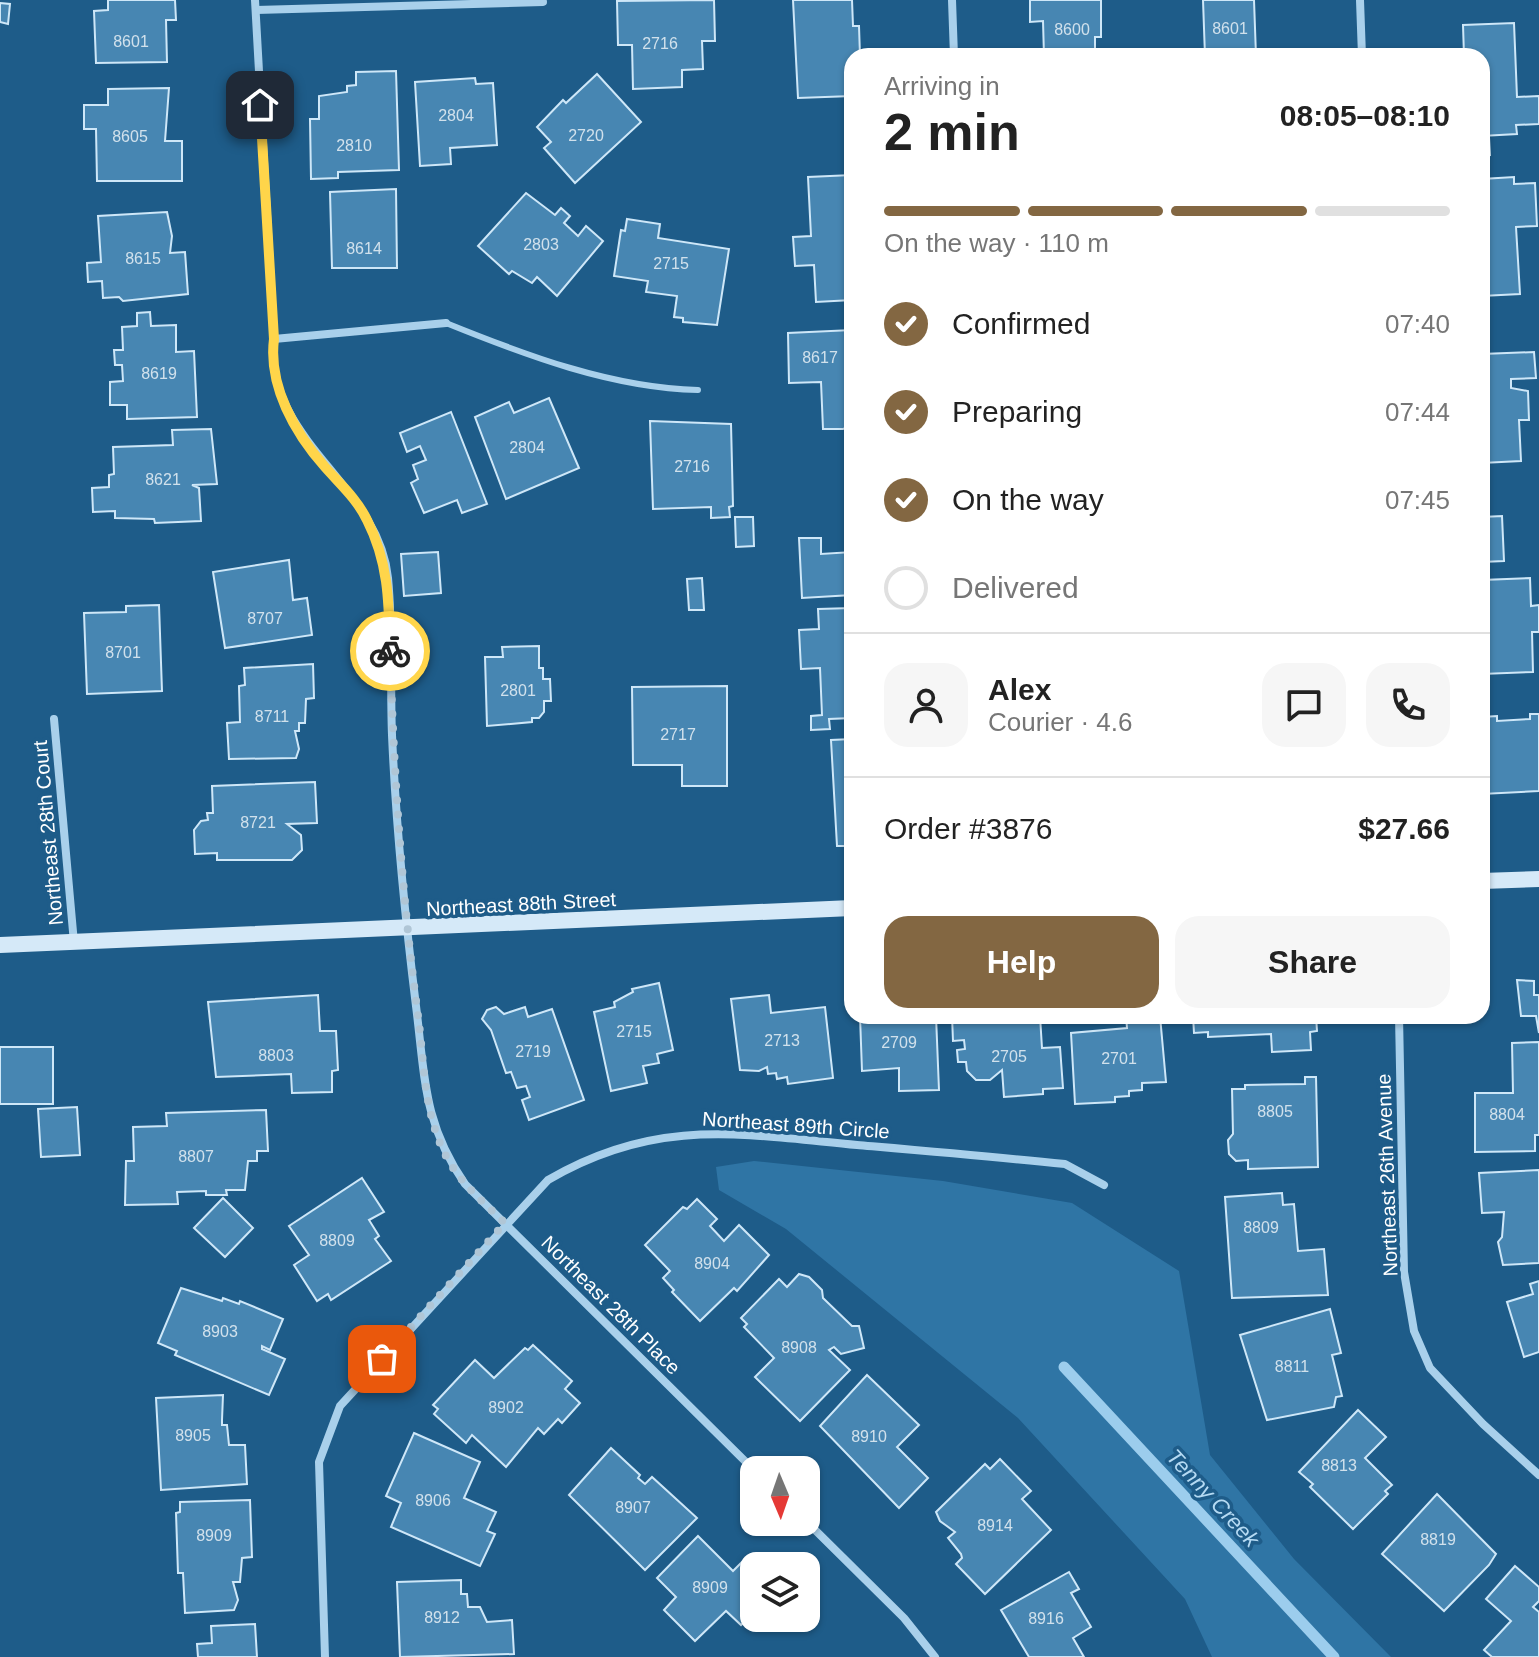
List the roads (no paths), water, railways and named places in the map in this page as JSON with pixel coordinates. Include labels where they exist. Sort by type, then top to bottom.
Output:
[{"type":"street","name":"Northeast 28th Place","points":[[255,0],[274,339],[272,359],[291,418],[366,517],[388,575],[392,737],[407,930],[431,1121],[445,1155],[465,1184],[740,1456]]},
{"type":"street","points":[[952,0],[954,48]]},
{"type":"street","points":[[1360,0],[1362,48]]},
{"type":"street","points":[[256,10],[543,2]]},
{"type":"street","points":[[274,339],[446,323]]},
{"type":"street","name":"Northeast 28th Court","points":[[54,719],[74,944]]},
{"type":"street","points":[[1490,881],[1539,879]]},
{"type":"street","name":"Northeast 88th Street","points":[[0,945],[407,930],[844,908]]},
{"type":"street","name":"Northeast 26th Avenue","points":[[1399,1024],[1404,1272],[1414,1331],[1430,1368],[1483,1424],[1539,1475]]},
{"type":"street","name":"Northeast 89th Circle","points":[[325,1657],[319,1462],[327,1433],[340,1406],[505,1223],[548,1180],[574,1165],[634,1142],[697,1133],[1065,1164],[1104,1185]]},
{"type":"street","points":[[820,1535],[904,1618],[935,1657]]},
{"type":"lane","points":[[446,323],[514,351],[583,370],[667,389],[698,390]]},
{"type":"waterway","name":"Tenny Creek","points":[[1064,1367],[1334,1657]]}]
